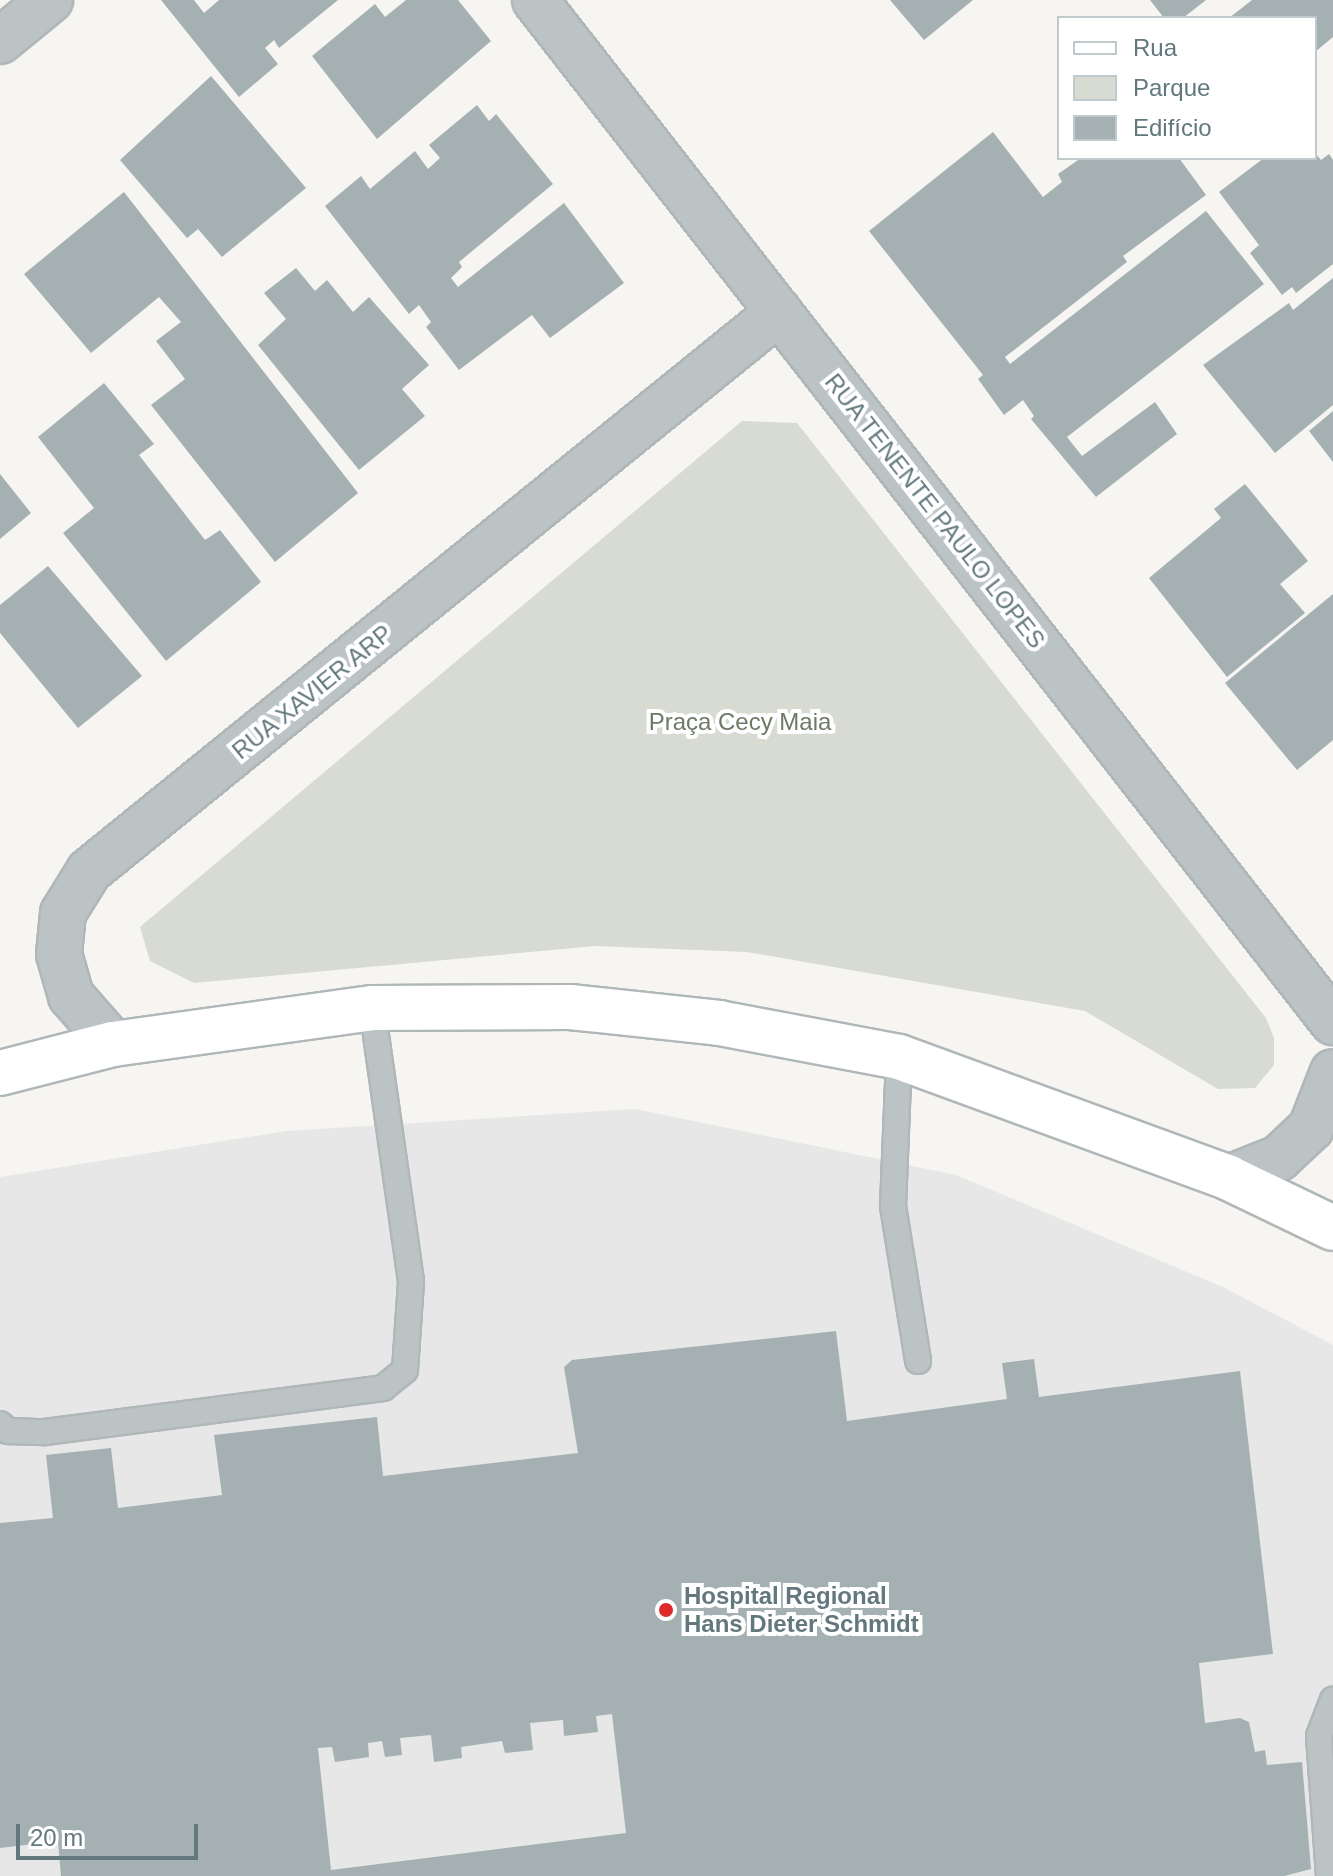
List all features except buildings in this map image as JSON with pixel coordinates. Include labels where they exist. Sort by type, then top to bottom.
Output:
[{"type":"main road","points":[[0,1073],[113,1044],[372,1008],[570,1007],[719,1023],[899,1057],[1229,1178],[1333,1228]]},
{"type":"street","points":[[0,41],[50,0]]},
{"type":"street","name":"RUA TENENTE PAULO LOPES","points":[[535,0],[1333,1022]]},
{"type":"street","name":"RUA XAVIER ARP","points":[[113,1044],[71,996],[59,954],[63,913],[89,871],[779,312]]},
{"type":"street","points":[[1229,1178],[1279,1158],[1311,1128],[1333,1072]]},
{"type":"lane","points":[[0,1424],[8,1431],[45,1432],[383,1388],[405,1370],[411,1281],[372,1008]]},
{"type":"lane","points":[[899,1057],[893,1206],[918,1361]]},
{"type":"lane","points":[[1329,1876],[1319,1736],[1333,1700]]},
{"type":"shaded area","name":"Hospital Regional Hans Dieter Schmidt","points":[[635,1109],[956,1175],[1223,1287],[1333,1345],[1333,1876],[0,1876],[0,1177],[286,1131]]},
{"type":"green space","name":"Praça Cecy Maia","points":[[742,421],[797,423],[1266,1018],[1274,1038],[1274,1065],[1255,1088],[1218,1089],[1085,1011],[747,952],[596,946],[194,983],[150,961],[140,927]]},
{"type":"place","name":"Hospital Regional Hans Dieter Schmidt","points":[[666,1610]]}]
